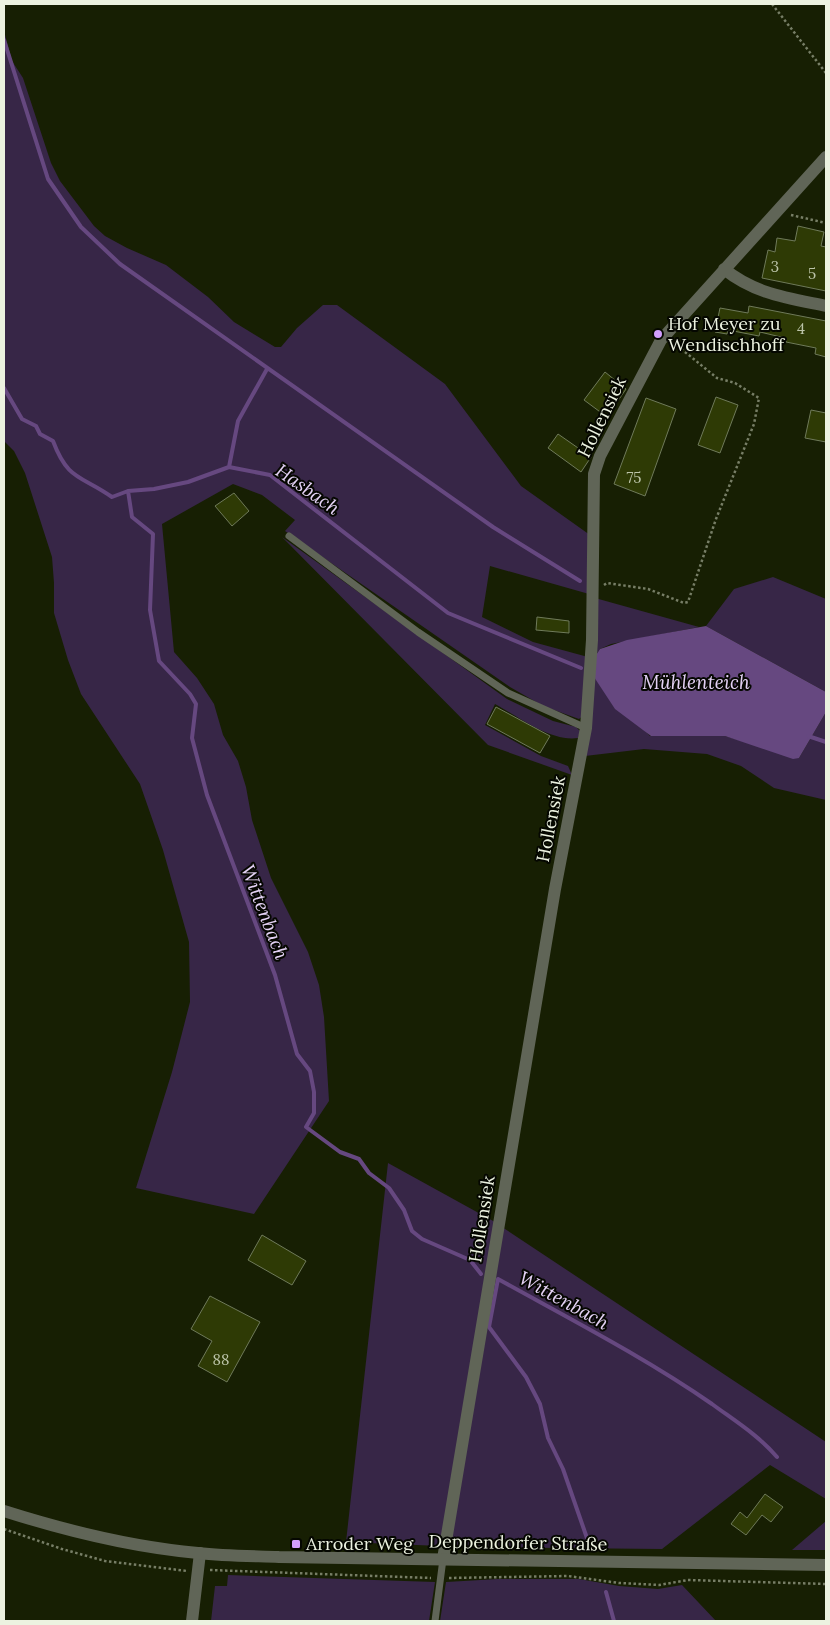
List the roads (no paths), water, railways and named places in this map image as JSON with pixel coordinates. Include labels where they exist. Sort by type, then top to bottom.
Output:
[{"type":"street","name":"Hollensiek","points":[[443,1559],[553,899],[586,728],[592,591],[594,474],[600,456],[661,340],[826,157]]},
{"type":"street","points":[[724,269],[736,278],[765,292],[826,306]]},
{"type":"street","name":"Deppendorfer Straße","points":[[4,1511],[120,1542],[200,1553],[826,1566]]},
{"type":"street","points":[[192,1621],[200,1553]]},
{"type":"lane","points":[[289,536],[418,632],[508,693],[586,728]]},
{"type":"lane","points":[[435,1621],[443,1559]]},
{"type":"water","name":"Mühlenteich","points":[[706,626],[826,692],[826,712],[799,758],[793,759],[725,736],[651,736],[615,709],[594,677],[596,655],[600,649],[627,640]]},
{"type":"waterway","points":[[4,40],[48,179],[81,227],[120,264],[493,527],[580,581]]},
{"type":"waterway","points":[[229,467],[238,421],[267,369]]},
{"type":"waterway","name":"Hasbach","points":[[4,388],[22,419],[36,426],[40,434],[53,441],[64,464],[76,476],[112,497],[128,491],[154,489],[188,482],[229,467],[270,475],[448,613],[581,668]]},
{"type":"waterway","name":"Wittenbach","points":[[128,491],[132,517],[153,534],[150,610],[159,661],[190,694],[196,704],[192,738],[207,795],[275,975],[297,1054],[310,1071],[314,1092],[314,1113],[306,1127],[340,1152],[359,1159],[369,1173],[389,1188],[404,1210],[412,1231],[422,1239],[470,1260],[481,1274]]},
{"type":"waterway","name":"Hasbach","points":[[808,736],[826,742]]},
{"type":"waterway","name":"Wittenbach","points":[[588,1541],[563,1469],[548,1438],[540,1404],[526,1377],[489,1327],[498,1279],[660,1370],[746,1429],[777,1457]]},
{"type":"waterway","name":"Wittenbach","points":[[606,1592],[614,1621]]},
{"type":"place","name":"Hof Meyer zu Wendischhoff","points":[[658,334]]},
{"type":"place","name":"Arroder Weg","points":[[296,1544]]}]
